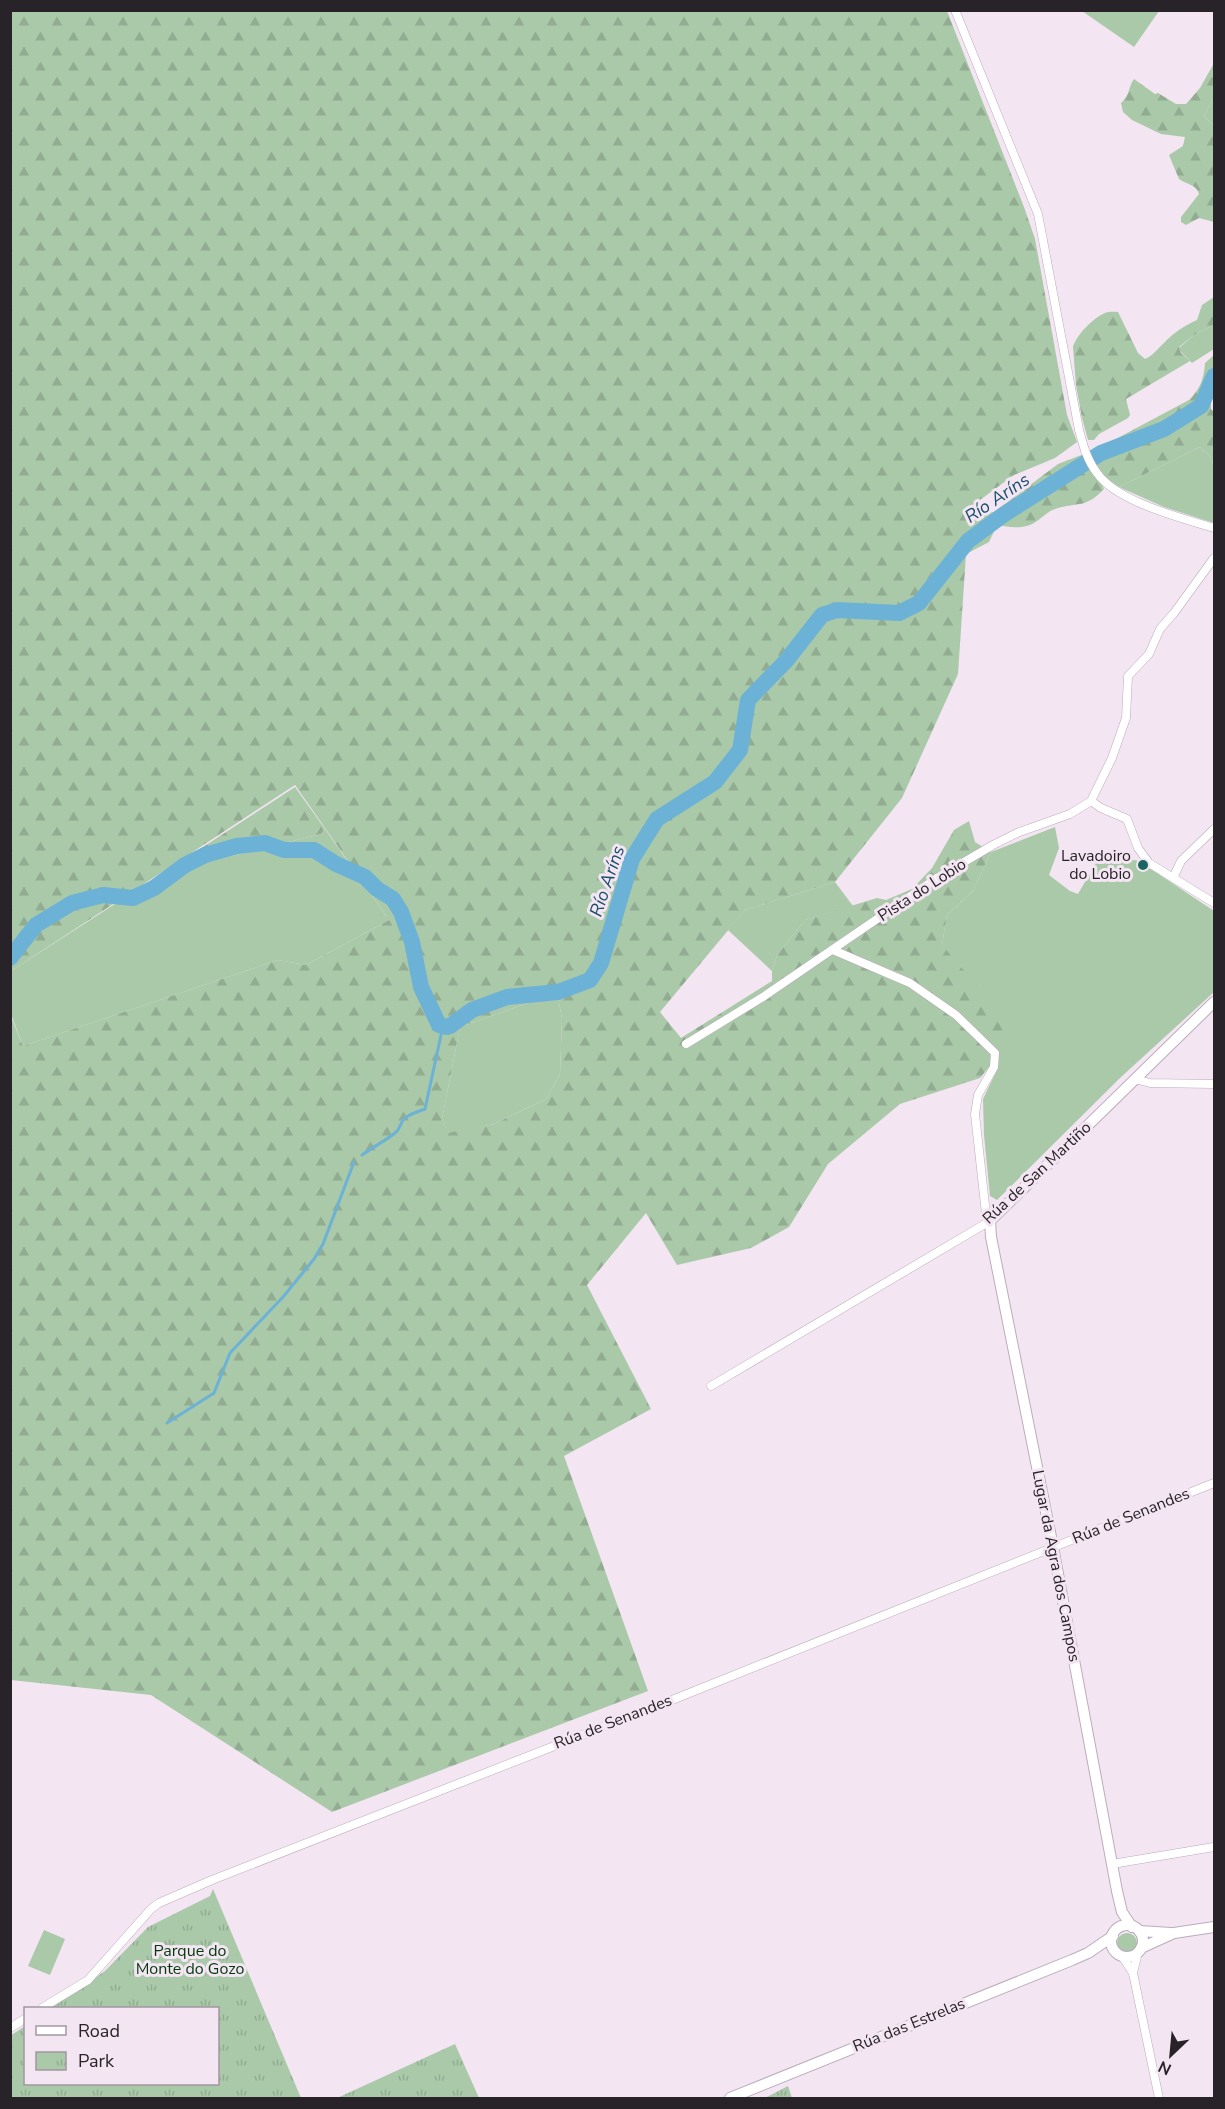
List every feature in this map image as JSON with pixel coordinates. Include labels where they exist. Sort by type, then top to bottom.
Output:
[{"type":"street","points":[[955,10],[1038,214],[1085,454],[1098,476],[1120,494],[1161,512],[1215,528]]},
{"type":"street","points":[[1215,558],[1174,614],[1160,629],[1152,650],[1128,676],[1126,718],[1112,758],[1091,801],[1127,819],[1143,857],[1215,903]]},
{"type":"street","name":"Pista do Lobio","points":[[686,1044],[763,997],[938,878],[993,845],[1017,833],[1070,814],[1091,801]]},
{"type":"street","points":[[1174,876],[1181,861],[1215,829]]},
{"type":"street","points":[[833,950],[910,982],[956,1015],[995,1053],[994,1067],[978,1095],[975,1114],[986,1214],[990,1221]]},
{"type":"street","name":"Rúa de San Martiño","points":[[711,1386],[990,1221],[1215,1002]]},
{"type":"street","points":[[1135,1079],[1150,1083],[1215,1084]]},
{"type":"street","name":"Lugar da Agra dos Campos","points":[[990,1221],[991,1238],[1053,1547],[1112,1864],[1122,1912],[1135,1929]]},
{"type":"street","name":"Rúa de Senandes","points":[[44,2007],[88,1980],[145,1915],[159,1904],[212,1880],[743,1672],[1215,1483]]},
{"type":"street","points":[[1112,1864],[1215,1847]]},
{"type":"street","name":"Lugar da Agra dos Campos","points":[[1115,1933],[1122,1912]]},
{"type":"street","points":[[1158,2098],[1133,1973],[1112,1946],[1115,1933],[1126,1926],[1174,1933],[1215,1927]]},
{"type":"street","points":[[1133,1973],[1143,1940],[1135,1929]]},
{"type":"street","name":"Rúa das Estrelas","points":[[730,2098],[1088,1953],[1115,1933]]},
{"type":"street","points":[[1119,1954],[1131,1957],[1174,1933]]},
{"type":"street","name":"Rúa das Estrelas","points":[[1088,1953],[1119,1954]]},
{"type":"street","points":[[10,2028],[24,2019]]},
{"type":"street","points":[[754,2098],[759,2087]]},
{"type":"green space","points":[[1159,10],[1134,47],[1082,11]]},
{"type":"green space","points":[[11,11],[947,11],[1035,239],[1067,415],[1077,442],[1055,458],[1014,475],[969,508],[968,521],[979,514],[994,512],[1058,464],[1097,449],[1189,400],[1201,383],[1205,363],[1214,355],[1214,390],[1211,409],[1214,412],[1214,473],[1212,458],[1200,447],[1119,487],[1104,477],[1101,483],[1104,489],[1087,502],[1054,509],[1026,526],[997,525],[989,542],[966,554],[958,674],[902,798],[835,882],[745,910],[660,1012],[681,1038],[772,981],[772,971],[777,955],[805,920],[877,898],[886,900],[912,889],[932,868],[954,830],[969,821],[975,842],[991,852],[973,891],[947,915],[942,945],[979,988],[1010,1042],[980,1078],[900,1104],[828,1164],[789,1227],[751,1248],[677,1265],[646,1213],[587,1285],[651,1409],[564,1456],[648,1691],[332,1812],[151,1695],[11,1680],[10,1014],[23,1046],[278,960],[306,965],[389,920],[295,785],[11,971]],"holes":[[[545,997],[558,997],[562,1019],[560,1074],[546,1099],[494,1124],[448,1133],[442,1119],[460,1027]]]},
{"type":"green space","points":[[1214,63],[1214,97],[1204,116],[1214,126],[1214,222],[1199,218],[1186,225],[1181,222],[1181,217],[1199,194],[1194,187],[1179,179],[1169,155],[1183,146],[1185,137],[1161,134],[1132,120],[1123,112],[1121,103],[1134,79],[1155,94],[1158,93],[1176,104],[1186,104],[1200,88]]},
{"type":"green space","points":[[1214,97],[1214,126],[1204,116]]},
{"type":"green space","points":[[1214,297],[1214,325],[1194,335],[1179,347],[1181,353],[1190,361],[1126,399],[1130,415],[1128,418],[1099,434],[1094,440],[1088,440],[1076,385],[1073,347],[1085,328],[1105,313],[1118,312],[1138,353],[1145,359],[1183,327],[1197,320],[1202,305]]},
{"type":"green space","points":[[1214,325],[1214,349],[1192,363],[1179,348],[1194,335]]},
{"type":"green space","points":[[1200,447],[1212,458],[1214,523],[1164,507],[1119,487]]},
{"type":"green space","points":[[295,787],[325,829],[321,834],[163,873]]},
{"type":"green space","points":[[1055,827],[1059,848],[1049,875],[1070,891],[1078,894],[1097,861],[1107,855],[1139,861],[1214,911],[1214,992],[1120,1078],[997,1200],[990,1196],[983,1099],[998,1068],[998,1054],[942,945],[947,915],[973,891],[991,852]]},
{"type":"green space","points":[[325,829],[389,920],[306,965],[278,960],[23,1046],[11,1014],[11,971],[163,873],[321,834]]},
{"type":"green space","points":[[835,882],[853,906],[805,920],[777,955],[772,971],[728,930],[745,910]]},
{"type":"green space","points":[[545,997],[558,997],[562,1019],[560,1074],[546,1099],[494,1124],[448,1134],[442,1119],[460,1027]]},
{"type":"green space","name":"Parque do Monte do Gozo","points":[[213,1889],[301,2098],[11,2098],[10,2036],[24,2027],[24,2085],[219,2085],[219,2007],[52,2007],[105,1971],[148,1927],[210,1896]]},
{"type":"green space","points":[[44,1930],[65,1939],[50,1975],[28,1966]]},
{"type":"green space","points":[[1123,1933],[1131,1933],[1137,1939],[1137,1947],[1131,1953],[1123,1953],[1117,1947],[1117,1939]]},
{"type":"green space","points":[[455,2044],[479,2098],[337,2098]]},
{"type":"green space","points":[[788,2086],[792,2098],[765,2098]]},
{"type":"waterway","name":"Río Aríns","points":[[10,958],[36,925],[72,903],[103,895],[133,898],[154,888],[185,865],[205,855],[237,846],[265,843],[284,850],[314,850],[336,864],[365,877],[377,889],[393,899],[401,912],[412,942],[421,987],[439,1025],[450,1026],[472,1010],[507,997],[558,992],[590,980],[601,963],[632,859],[657,819],[715,782],[740,750],[748,700],[786,661],[822,615],[837,610],[899,613],[919,603],[968,541],[1003,515],[1101,453],[1164,429],[1201,406],[1214,376]]},
{"type":"waterway","points":[[362,1155],[395,1133],[407,1116],[425,1109],[443,1026]]},
{"type":"waterway","points":[[167,1423],[214,1393],[230,1353],[283,1297],[314,1259],[323,1244],[354,1162]]},
{"type":"place","name":"Lavadoiro do Lobio","points":[[1143,865]]}]
